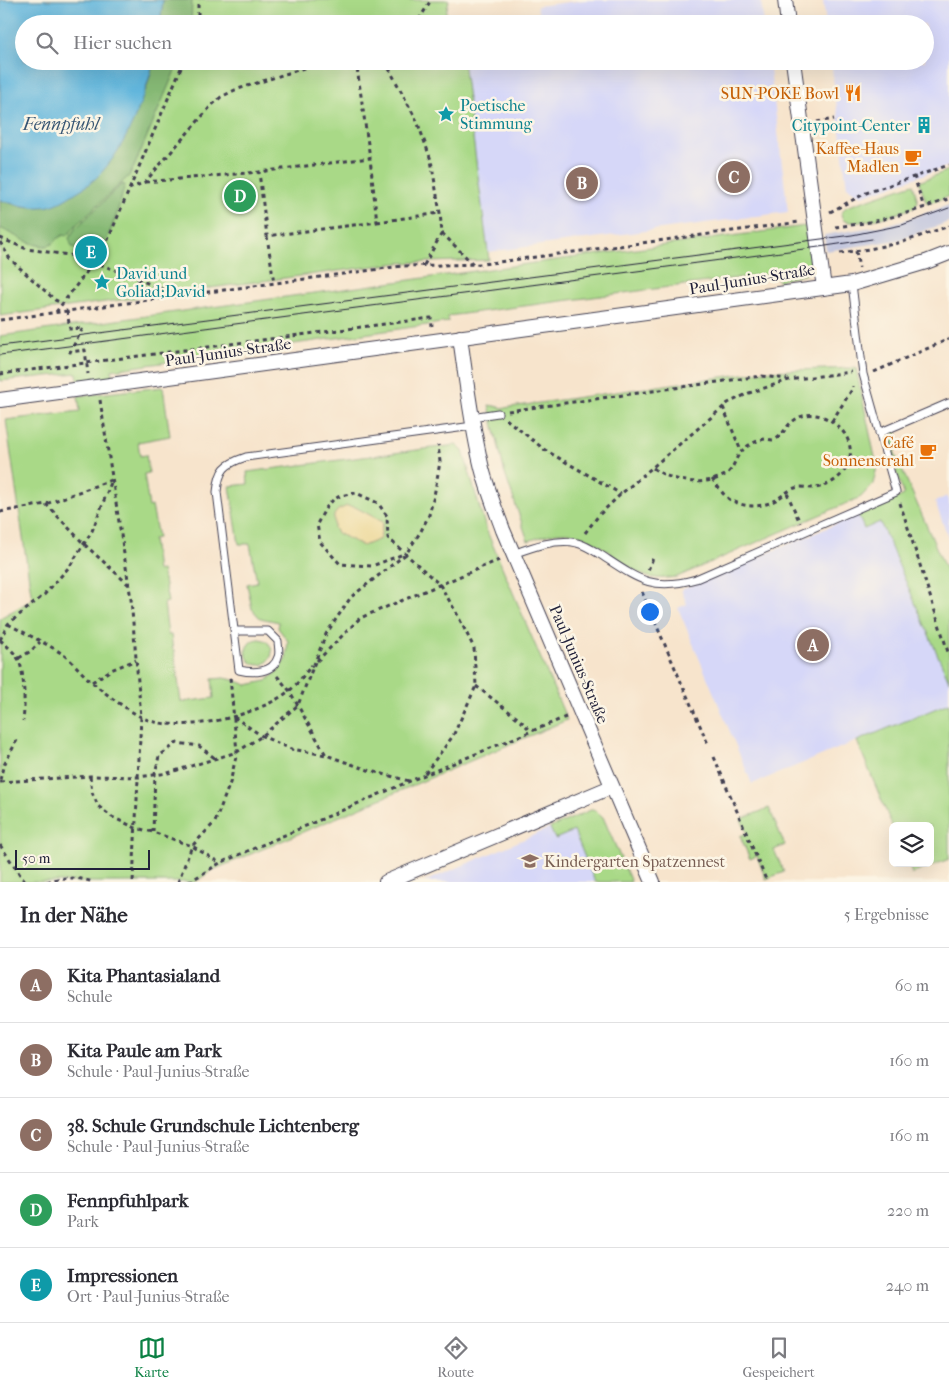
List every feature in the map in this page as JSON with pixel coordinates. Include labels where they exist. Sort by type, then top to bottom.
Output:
[{"type":"street","points":[[785,0],[787,15]]},
{"type":"street","name":"Paul-Junius-Straße","points":[[0,400],[824,288],[794,70]]},
{"type":"street","points":[[824,288],[852,284],[926,262],[949,253]]},
{"type":"street","name":"Paul-Junius-Straße","points":[[460,337],[472,422],[490,495],[513,554],[653,882]]},
{"type":"street","points":[[386,882],[612,787]]},
{"type":"lane","points":[[513,554],[556,542],[577,542],[593,550],[636,578],[657,584],[677,584],[703,576],[896,492],[863,374],[852,284]]},
{"type":"lane","points":[[879,433],[949,403]]},
{"type":"lane","points":[[235,631],[268,631],[278,641],[278,657],[270,668],[254,674],[239,670],[217,492],[218,478],[224,467],[246,457],[472,422],[498,413]]},
{"type":"path","points":[[198,0],[198,15]]},
{"type":"path","points":[[422,15],[431,0]]},
{"type":"path","points":[[56,312],[104,249],[180,70]]},
{"type":"path","points":[[145,182],[221,97],[235,90],[298,70]]},
{"type":"path","points":[[357,70],[378,222]]},
{"type":"path","points":[[390,70],[417,121],[431,160],[442,233],[424,265]]},
{"type":"path","points":[[129,189],[145,182],[259,172],[370,158]]},
{"type":"path","points":[[0,320],[402,266],[474,264],[814,220],[866,193],[949,164]]},
{"type":"path","points":[[259,172],[274,284]]},
{"type":"path","points":[[914,176],[924,208]]},
{"type":"path","points":[[835,226],[886,219],[948,199]]},
{"type":"path","points":[[268,236],[440,214]]},
{"type":"path","points":[[840,253],[903,242],[949,226]]},
{"type":"path","points":[[442,233],[474,264]]},
{"type":"path","points":[[0,240],[28,249],[82,257],[179,296]]},
{"type":"path","points":[[0,240],[10,259],[55,300],[62,303]]},
{"type":"path","points":[[67,311],[70,330],[83,328],[70,352],[85,350],[112,480],[129,586],[141,717],[140,777],[133,882]]},
{"type":"path","points":[[0,374],[431,318],[434,341]]},
{"type":"path","points":[[577,542],[599,515],[621,494],[723,407],[749,393],[789,380],[853,372],[871,373],[949,340]]},
{"type":"path","points":[[498,413],[761,376],[789,380]]},
{"type":"path","points":[[832,421],[854,388]]},
{"type":"path","points":[[723,407],[741,451]]},
{"type":"path","points":[[498,413],[545,450],[621,494]]},
{"type":"path","points":[[653,468],[660,473],[692,482],[724,476],[732,470],[741,451],[758,440],[778,438],[792,422],[810,414],[832,421],[846,435],[850,444],[848,464],[834,481],[814,488],[796,488],[775,500],[755,507],[728,499],[712,479]]},
{"type":"path","points":[[17,740],[3,767],[0,781],[90,776],[140,777],[168,773],[237,752],[262,736],[298,705],[326,634],[351,597],[406,554],[421,531],[429,515],[440,462],[438,445]]},
{"type":"path","points":[[0,512],[46,504],[112,480]]},
{"type":"path","points":[[23,721],[25,707],[19,658],[0,640],[8,624],[44,595],[70,566],[92,530],[112,480]]},
{"type":"path","points":[[896,492],[949,655]]},
{"type":"path","points":[[406,554],[372,566],[340,564],[320,542],[317,524],[332,500],[340,496],[356,493],[378,503],[386,516],[388,538],[406,554],[440,585],[474,648],[476,686],[453,736],[423,776]]},
{"type":"path","points":[[787,493],[804,532]]},
{"type":"path","points":[[46,504],[84,544],[129,586]]},
{"type":"path","points":[[8,624],[63,654],[92,682],[141,717],[158,724],[209,723],[233,717],[268,703],[289,690],[360,618],[513,554]]},
{"type":"path","points":[[636,578],[708,744]]},
{"type":"path","points":[[19,658],[31,651],[40,642]]},
{"type":"path","points":[[92,682],[111,670],[136,660]]},
{"type":"path","points":[[270,668],[289,690],[326,755]]},
{"type":"path","points":[[178,882],[192,846],[215,822],[230,784],[237,752],[229,677],[239,675],[239,670]]},
{"type":"path","points":[[476,686],[531,731]]},
{"type":"path","points":[[190,882],[220,862],[580,711]]},
{"type":"path","points":[[233,717],[262,736],[291,749],[326,755],[368,770],[410,781]]},
{"type":"path","points":[[153,832],[156,774],[159,756],[177,743],[199,746],[216,759]]},
{"type":"path","points":[[714,757],[767,882]]},
{"type":"path","points":[[90,776],[92,792],[98,806],[112,817],[136,828],[192,846],[220,862]]},
{"type":"path","points":[[0,845],[25,882]]},
{"type":"path","points":[[47,882],[56,878],[83,879],[93,882]]},
{"type":"shaded area","points":[[585,0],[761,0],[763,15],[539,15],[537,6]]},
{"type":"shaded area","points":[[823,0],[949,0],[949,166],[862,196],[847,187],[832,70],[934,70],[934,15],[825,15]]},
{"type":"shaded area","points":[[464,70],[770,70],[788,212],[488,252]]},
{"type":"shaded area","points":[[949,205],[949,222],[898,240],[826,251],[824,235],[885,225]]},
{"type":"shaded area","points":[[947,496],[949,500],[949,540],[935,502]]},
{"type":"shaded area","points":[[858,515],[864,529],[880,522],[949,681],[949,703],[752,784],[678,608],[687,604],[681,590]]},
{"type":"shaded area","name":"Kindergarten Spatzennest","points":[[550,828],[555,839],[574,831],[595,882],[424,882]]},
{"type":"green space","points":[[0,0],[449,0],[445,15],[15,15],[15,70],[464,70],[489,260],[398,263],[0,316]]},
{"type":"green space","points":[[163,0],[192,0],[191,15],[161,15]]},
{"type":"green space","points":[[152,70],[175,70],[129,176],[78,223],[67,236],[62,236],[47,246],[41,246],[0,228],[0,200],[23,207],[146,90]]},
{"type":"green space","points":[[949,170],[949,194],[947,197],[930,203],[926,202],[919,182]]},
{"type":"green space","points":[[122,184],[125,185],[114,223],[100,249],[94,253],[72,247],[69,238],[75,229]]},
{"type":"green space","points":[[913,184],[918,202],[915,207],[868,221],[849,222],[843,220],[841,214],[846,207]]},
{"type":"green space","points":[[805,226],[812,271],[778,281],[776,273],[448,316],[448,322],[112,370],[113,380],[79,384],[77,373],[0,381],[0,336]]},
{"type":"green space","points":[[856,368],[877,467],[873,484],[861,497],[677,577],[647,577],[599,545],[580,535],[570,533],[554,534],[528,541],[505,474],[489,405],[504,408],[764,371]]},
{"type":"green space","points":[[163,387],[170,436],[138,442],[140,456],[146,455],[149,473],[144,474],[149,507],[152,506],[158,538],[153,539],[157,571],[162,570],[168,602],[164,603],[168,635],[171,635],[174,650],[181,702],[214,698],[212,679],[224,678],[247,685],[266,681],[277,672],[286,659],[288,641],[278,628],[279,622],[260,618],[252,609],[247,584],[257,582],[250,544],[239,544],[230,486],[248,484],[247,472],[456,445],[463,451],[486,529],[567,720],[213,870],[195,882],[0,882],[0,618],[32,600],[6,420],[80,411],[78,396]]},
{"type":"green space","points":[[895,430],[903,447],[894,451],[949,577],[949,681],[880,522],[864,529],[858,515],[904,495],[885,440],[888,433]]},
{"type":"green space","points":[[259,639],[268,643],[272,652],[268,661],[259,665],[250,661],[246,652],[250,643]]},
{"type":"green space","points":[[949,703],[949,859],[934,865],[934,822],[891,822],[857,741]]},
{"type":"green space","points":[[769,808],[785,845],[774,850],[784,872],[766,879],[757,856],[750,859],[740,836],[747,833],[741,819]]},
{"type":"green space","points":[[593,809],[603,817],[631,882],[595,882],[574,831],[555,839],[550,828]]},
{"type":"green space","points":[[909,867],[929,867],[912,874]]},
{"type":"sand","points":[[347,506],[355,507],[383,522],[380,539],[363,546],[337,533],[334,528],[334,515],[338,510]]},
{"type":"water","name":"Fennpfuhl","points":[[0,0],[163,0],[161,15],[15,15],[15,70],[151,70],[138,111],[130,128],[112,160],[101,173],[87,185],[50,206],[25,206],[0,200]]},
{"type":"tram line","points":[[0,346],[852,235],[902,225],[949,208]]},
{"type":"tram line","points":[[0,355],[872,239]]},
{"type":"place","name":"SUN-POKE Bowl","points":[[853,93]]},
{"type":"place","name":"Poetische Stimmung","points":[[446,114]]},
{"type":"place","name":"Citypoint-Center","points":[[924,125]]},
{"type":"place","name":"Kaffee-Haus Madlen","points":[[913,157]]},
{"type":"place","name":"38. Schule Grundschule Lichtenberg","points":[[734,177]]},
{"type":"place","name":"Kita Paule am Park","points":[[582,183]]},
{"type":"place","name":"Fennpfuhlpark","points":[[240,196]]},
{"type":"place","name":"Impressionen","points":[[91,252]]},
{"type":"place","name":"David und Goliad;David","points":[[102,282]]},
{"type":"place","name":"Café Sonnenstrahl","points":[[928,451]]},
{"type":"place","name":"Kita Phantasialand","points":[[813,645]]},
{"type":"place","name":"Kindergarten Spatzennest","points":[[530,861]]}]
